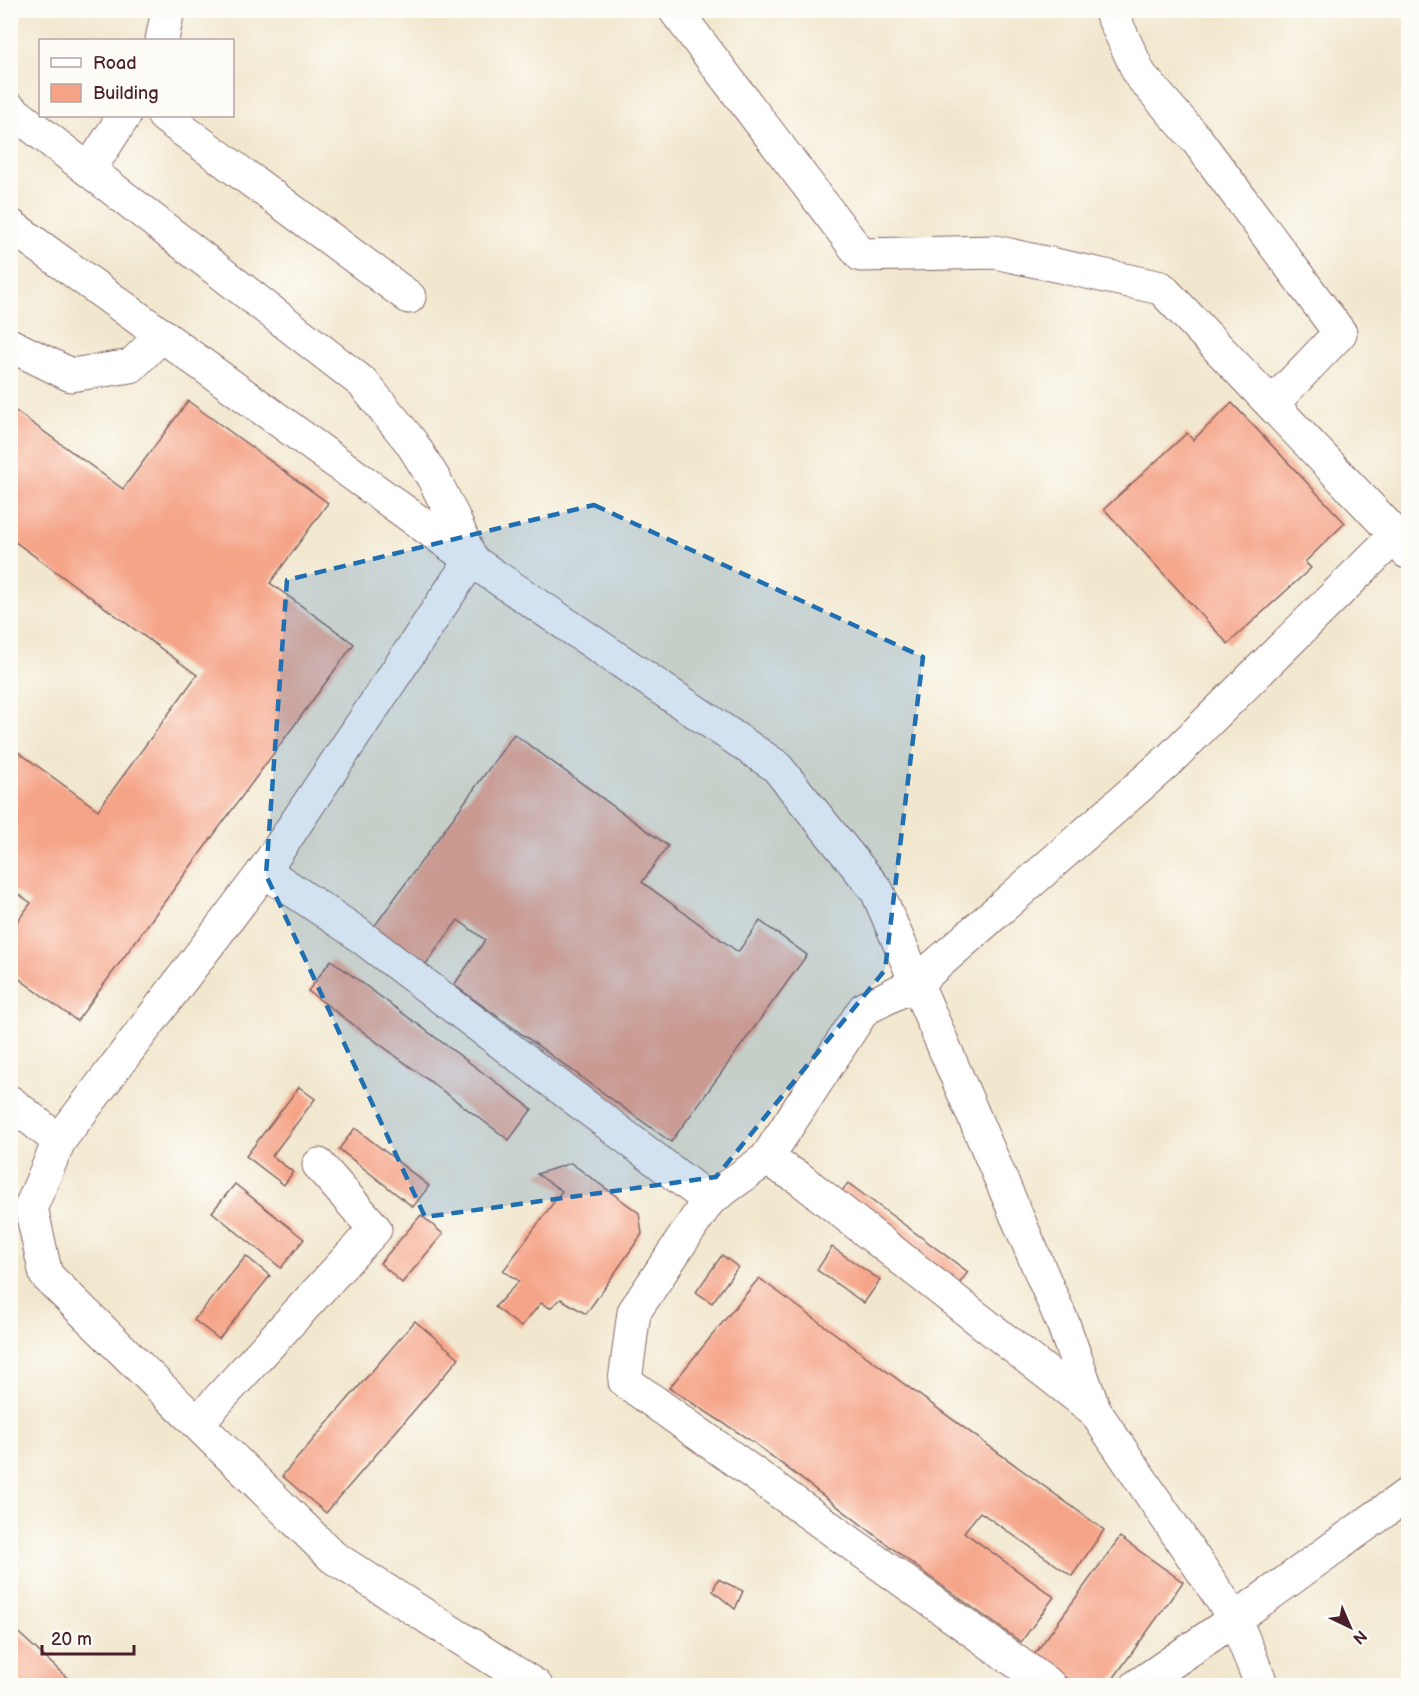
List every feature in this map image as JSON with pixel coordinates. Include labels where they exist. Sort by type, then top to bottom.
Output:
[{"type":"lane","points":[[162,39],[168,10]]},
{"type":"lane","points":[[675,10],[861,255],[995,252],[1161,288],[1402,544],[1170,759],[916,983],[864,1009],[766,1159],[709,1200],[634,1312],[625,1381],[1050,1686]]},
{"type":"lane","points":[[1110,10],[1140,75],[1197,140],[1340,333],[1272,404]]},
{"type":"lane","points":[[10,110],[363,383],[411,442],[454,519],[471,560]]},
{"type":"lane","points":[[88,170],[123,117]]},
{"type":"lane","points":[[165,117],[409,297]]},
{"type":"lane","points":[[10,225],[471,560],[777,766],[877,891],[1064,1326],[1095,1410],[1235,1619],[1262,1686]]},
{"type":"lane","points":[[10,345],[71,375],[130,366],[162,335]]},
{"type":"lane","points":[[471,560],[264,871],[59,1141],[31,1208],[46,1275],[333,1557],[536,1686]]},
{"type":"lane","points":[[264,871],[351,929],[709,1200]]},
{"type":"lane","points":[[10,1102],[59,1141]]},
{"type":"lane","points":[[766,1159],[799,1178],[1095,1410]]},
{"type":"lane","points":[[197,1423],[375,1228],[319,1165]]},
{"type":"lane","points":[[1137,1686],[1235,1619],[1408,1494]]},
{"type":"highlighted area","points":[[594,505],[923,657],[885,970],[716,1177],[425,1217],[266,875],[287,580]]},
{"type":"building","points":[[188,401],[328,503],[270,583],[354,644],[77,1021],[10,972],[10,931],[31,903],[10,888],[10,746],[98,810],[197,675],[10,538],[10,407],[123,489]]},
{"type":"building","points":[[1232,403],[1345,523],[1305,562],[1311,568],[1228,644],[1104,509],[1187,433],[1193,440]]},
{"type":"building","points":[[514,734],[668,846],[642,882],[738,952],[760,921],[807,955],[671,1142],[454,985],[485,940],[458,920],[420,972],[368,935]]},
{"type":"building","points":[[331,960],[532,1109],[509,1140],[308,991]]},
{"type":"building","points":[[299,1087],[315,1099],[272,1156],[293,1172],[284,1185],[246,1156]]},
{"type":"building","points":[[355,1128],[429,1186],[413,1207],[339,1149]]},
{"type":"building","points":[[571,1163],[639,1213],[642,1234],[586,1314],[561,1299],[550,1308],[541,1303],[521,1327],[495,1307],[519,1281],[503,1271],[562,1191],[537,1174]]},
{"type":"building","points":[[848,1183],[968,1272],[956,1288],[836,1199]]},
{"type":"building","points":[[235,1184],[304,1239],[281,1268],[212,1212]]},
{"type":"building","points":[[421,1215],[443,1234],[402,1283],[380,1263]]},
{"type":"building","points":[[832,1247],[880,1280],[864,1303],[817,1270]]},
{"type":"building","points":[[722,1255],[738,1267],[712,1303],[696,1292]]},
{"type":"building","points":[[246,1256],[270,1276],[219,1339],[194,1320]]},
{"type":"building","points":[[759,1278],[1104,1530],[1072,1576],[980,1512],[964,1532],[1054,1597],[1021,1642],[930,1577],[753,1442],[669,1388]]},
{"type":"building","points":[[415,1321],[459,1358],[326,1513],[282,1476]]},
{"type":"building","points":[[1120,1537],[1183,1582],[1108,1686],[1077,1686],[1034,1655]]},
{"type":"building","points":[[718,1579],[743,1591],[735,1609],[713,1591]]},
{"type":"building","points":[[10,1625],[76,1686],[10,1686]]}]
